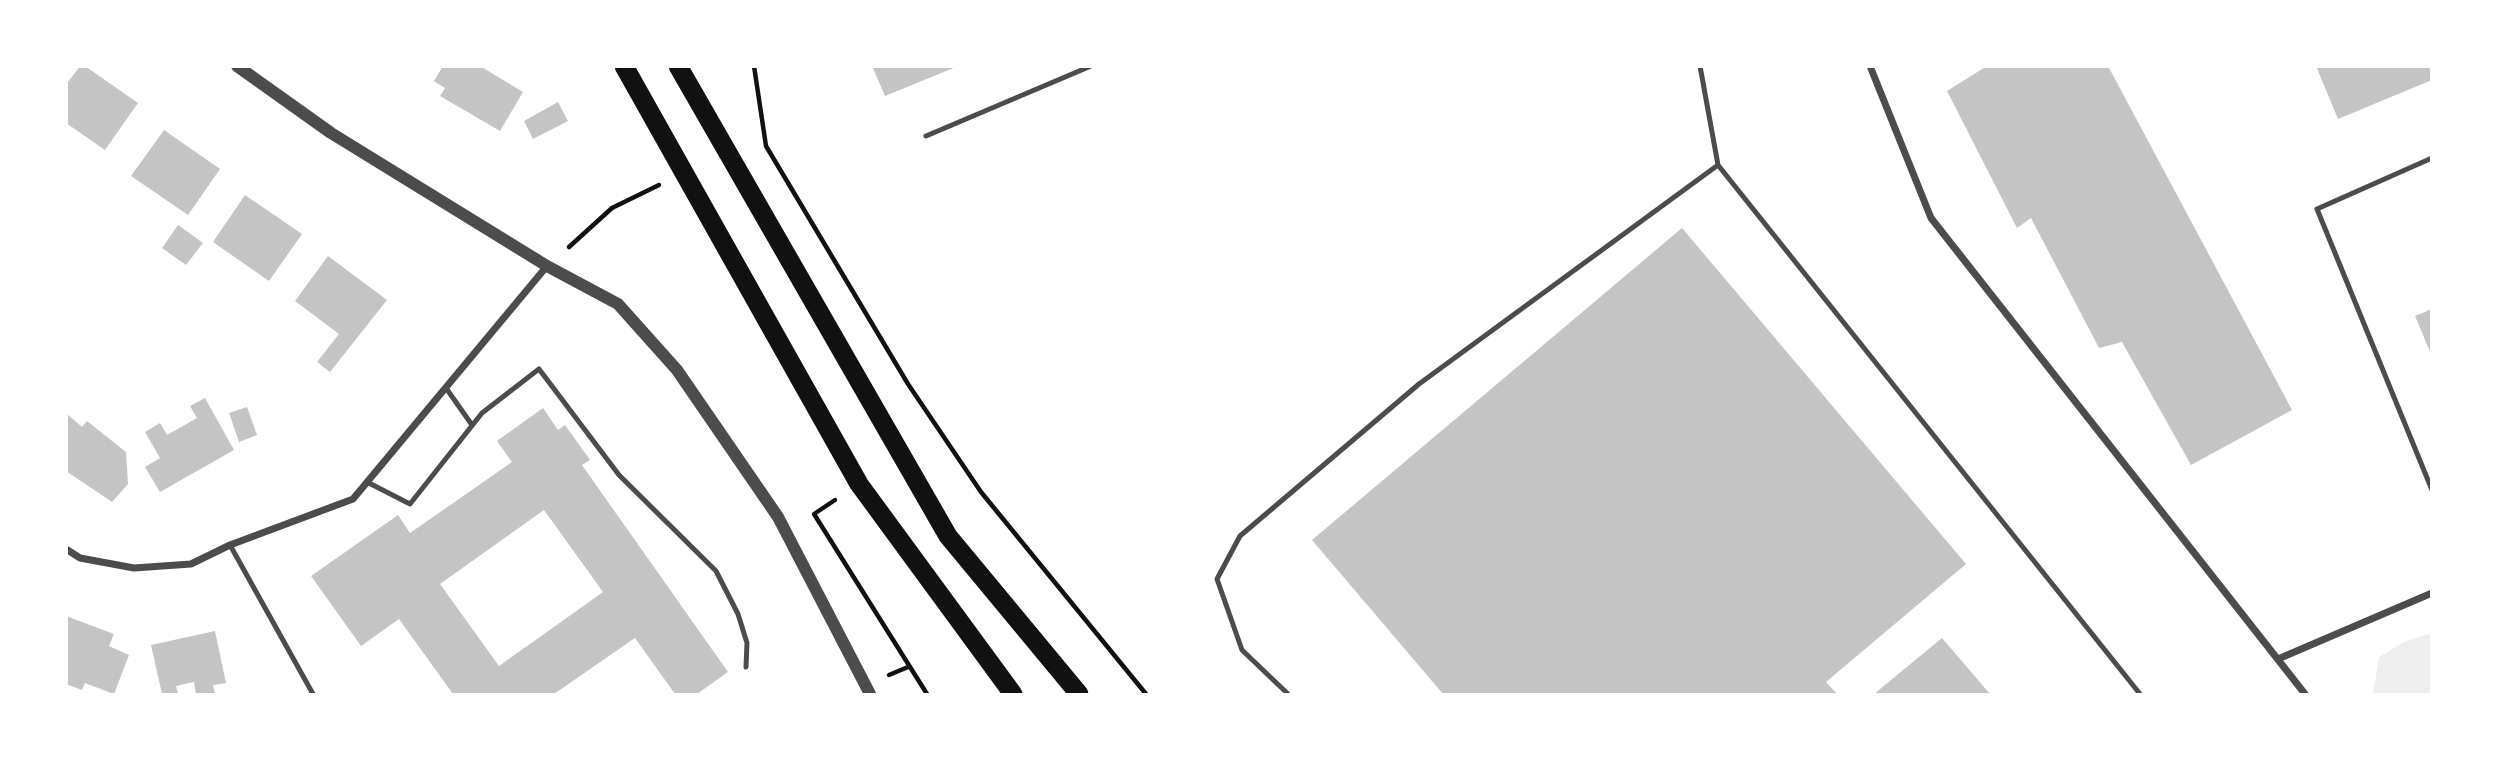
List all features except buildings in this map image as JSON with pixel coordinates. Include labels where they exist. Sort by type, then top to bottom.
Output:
[{"type":"highway","points":[[624,66],[859,484],[1013,695]]},
{"type":"highway","points":[[678,66],[948,536],[1079,695]]},
{"type":"street","points":[[237,66],[331,133],[547,266],[618,304],[677,370],[778,517],[870,695]]},
{"type":"street","points":[[1870,66],[1931,218],[2305,695]]},
{"type":"street","points":[[66,549],[80,558],[134,568],[191,564],[230,545],[353,499],[547,266]]},
{"type":"street","points":[[2277,659],[2431,593]]},
{"type":"lane","points":[[926,136],[1091,66]]},
{"type":"lane","points":[[1700,66],[1718,165],[2140,695]]},
{"type":"lane","points":[[2431,158],[2317,209],[2431,490]]},
{"type":"lane","points":[[1288,695],[1242,650],[1217,579],[1240,536],[1419,384],[1718,165]]},
{"type":"lane","points":[[367,482],[410,504],[482,413],[539,369],[619,475],[716,571],[738,614],[747,643],[746,667]]},
{"type":"lane","points":[[446,388],[472,425]]},
{"type":"lane","points":[[230,545],[313,695]]},
{"type":"path","points":[[754,66],[766,146],[908,384],[981,492],[1146,695]]},
{"type":"path","points":[[547,266],[612,208],[684,173]]},
{"type":"shaded area","points":[[2431,633],[2431,694],[2373,694],[2379,657],[2404,642]]}]
